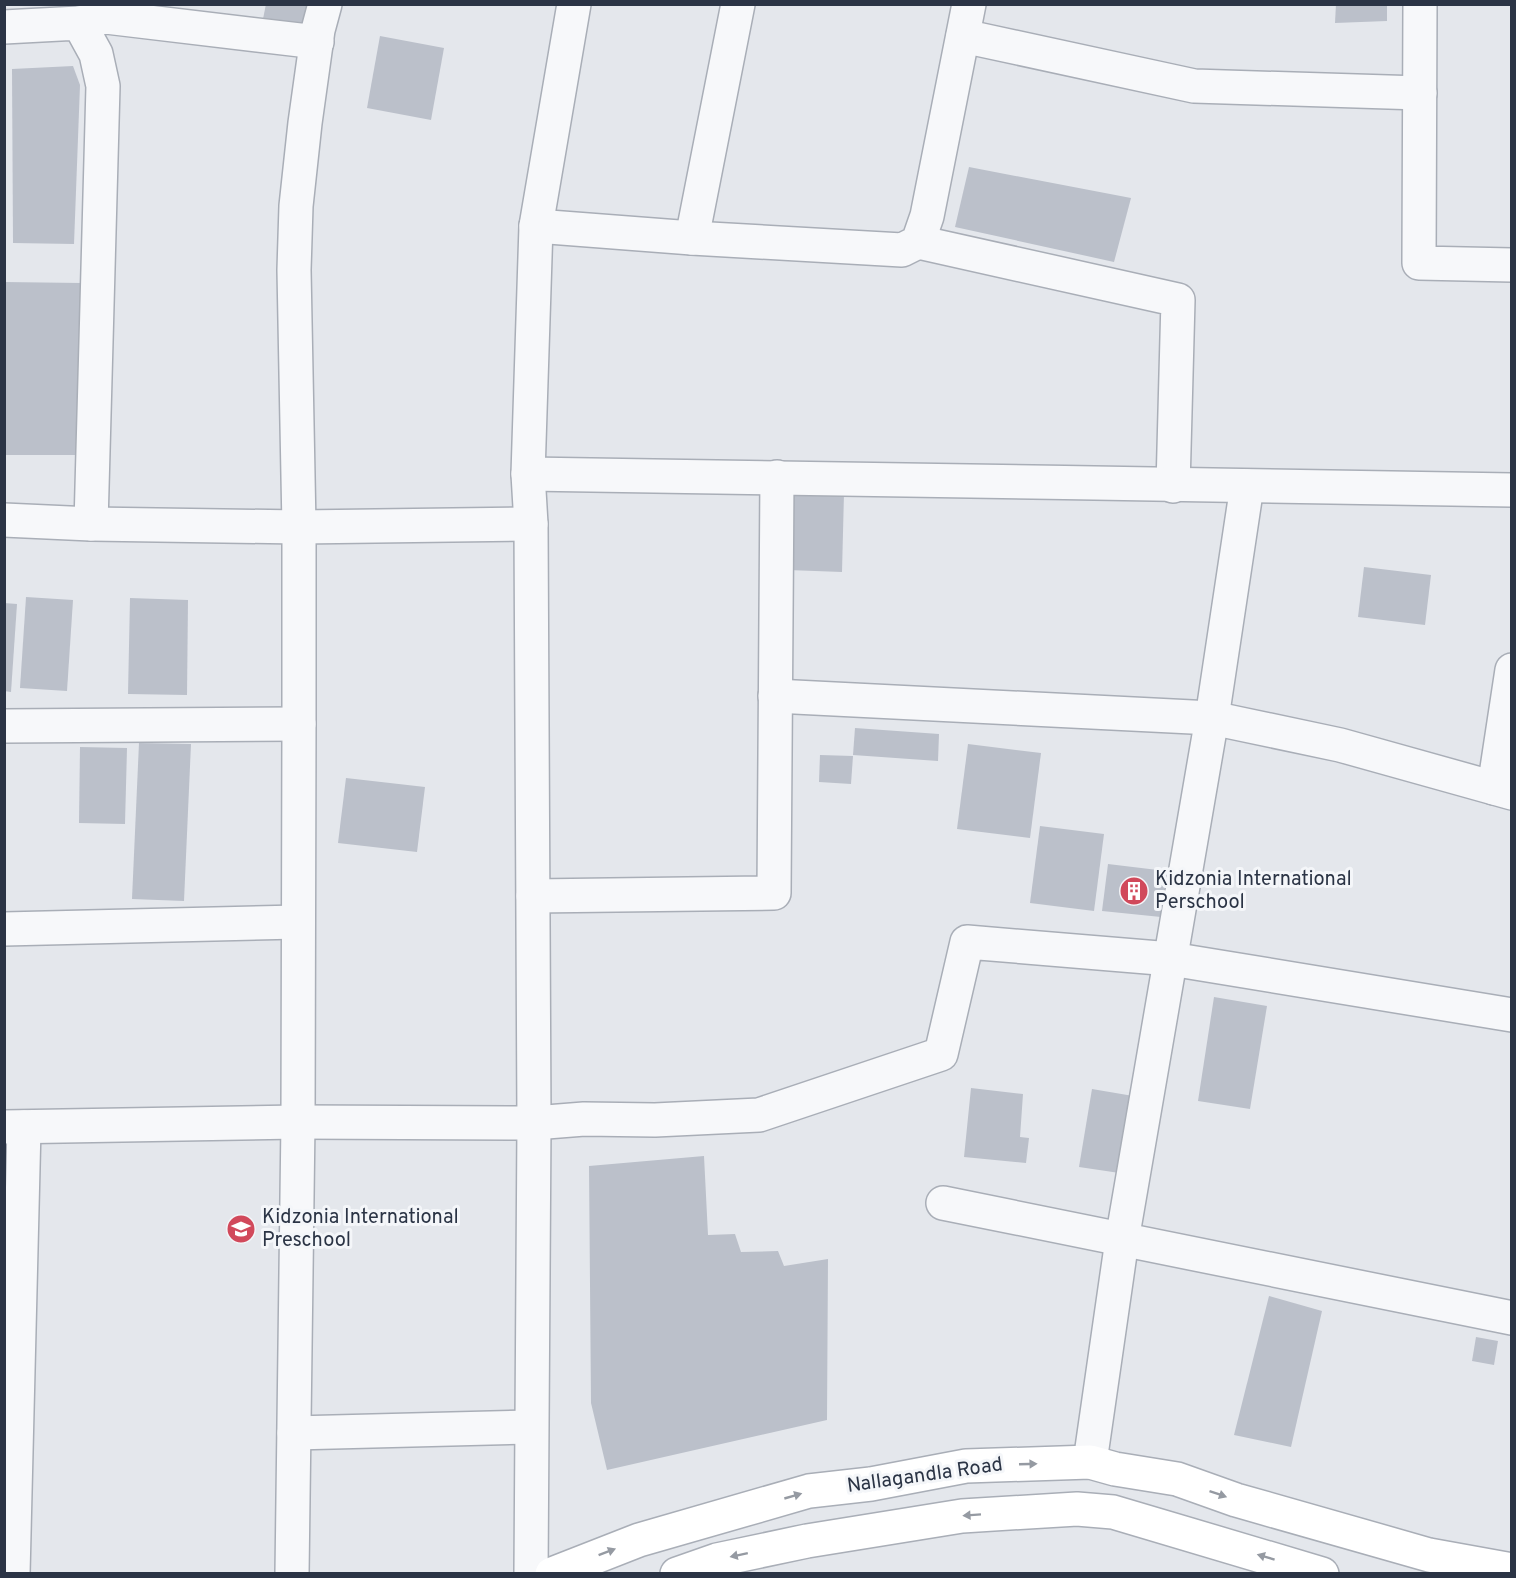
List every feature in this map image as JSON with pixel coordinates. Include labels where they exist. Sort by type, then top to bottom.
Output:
[{"type":"main road","name":"Nallagandla Road","points":[[552,1574],[639,1540],[809,1491],[871,1484],[966,1466],[1090,1461],[1115,1469],[1177,1479],[1236,1500],[1429,1555],[1512,1570]]},
{"type":"main road","points":[[677,1574],[717,1560],[884,1528],[962,1516],[1077,1509],[1113,1512],[1322,1574]]},
{"type":"street","points":[[292,1574],[298,1122],[299,724],[299,527],[294,270],[296,206],[305,123],[325,4]]},
{"type":"street","points":[[531,1574],[534,1123],[531,524],[528,474],[536,226],[574,4]]},
{"type":"street","points":[[692,238],[738,4]]},
{"type":"street","points":[[1420,4],[1419,263],[1512,265]]},
{"type":"street","points":[[4,27],[79,23],[106,17],[317,42]]},
{"type":"street","points":[[918,242],[927,216],[966,20],[1194,86],[1420,93]]},
{"type":"street","points":[[79,23],[96,54],[103,86],[91,524]]},
{"type":"street","points":[[536,226],[902,250],[918,242],[1178,300],[1173,486]]},
{"type":"street","points":[[528,474],[1512,490]]},
{"type":"street","points":[[533,896],[774,893],[777,477]]},
{"type":"street","points":[[1090,1461],[1122,1240],[1212,718],[1247,486]]},
{"type":"street","points":[[4,520],[91,524],[299,527],[531,524]]},
{"type":"street","points":[[775,696],[1212,718],[1340,745],[1503,790],[1512,670]]},
{"type":"street","points":[[4,726],[299,724]]},
{"type":"street","points":[[4,929],[298,922]]},
{"type":"street","points":[[13,1574],[10,1439],[14,1127],[298,1122],[534,1123],[584,1119],[655,1120],[759,1115],[941,1054],[967,942],[1171,958],[1512,1015]]},
{"type":"street","points":[[943,1203],[1512,1318]]},
{"type":"street","points":[[294,1433],[531,1427]]},
{"type":"building","points":[[266,4],[313,4],[309,31],[262,24]]},
{"type":"building","points":[[1336,4],[1387,4],[1387,21],[1335,23]]},
{"type":"building","points":[[380,36],[444,48],[431,120],[367,108]]},
{"type":"building","points":[[73,66],[80,85],[74,244],[13,243],[12,69]]},
{"type":"building","points":[[969,167],[1131,198],[1114,262],[955,227]]},
{"type":"building","points":[[4,282],[82,283],[76,455],[4,455]]},
{"type":"building","points":[[791,491],[844,493],[842,572],[788,570]]},
{"type":"building","points":[[1364,567],[1431,575],[1425,625],[1358,617]]},
{"type":"building","points":[[26,597],[73,600],[67,691],[20,688]]},
{"type":"building","points":[[130,598],[188,600],[187,695],[128,694]]},
{"type":"building","points":[[4,603],[17,604],[11,692],[4,691]]},
{"type":"building","points":[[855,728],[939,734],[938,761],[853,755]]},
{"type":"building","points":[[139,743],[191,744],[184,901],[132,899]]},
{"type":"building","points":[[968,744],[1041,753],[1030,838],[957,829]]},
{"type":"building","points":[[80,747],[127,748],[125,824],[79,823]]},
{"type":"building","points":[[820,755],[853,756],[851,784],[819,782]]},
{"type":"building","points":[[346,778],[425,787],[417,852],[338,843]]},
{"type":"building","points":[[1040,826],[1104,834],[1094,911],[1030,903]]},
{"type":"building","name":"Kidzonia International Perschool","points":[[1108,864],[1166,871],[1161,917],[1102,911]]},
{"type":"building","points":[[1214,997],[1267,1006],[1250,1109],[1198,1101]]},
{"type":"building","points":[[971,1088],[1023,1094],[1020,1137],[1029,1138],[1026,1163],[964,1157]]},
{"type":"building","points":[[1092,1089],[1145,1098],[1133,1175],[1079,1167]]},
{"type":"building","points":[[704,1156],[708,1235],[735,1234],[741,1252],[778,1251],[784,1266],[828,1259],[827,1420],[607,1470],[591,1403],[589,1166]]},
{"type":"building","points":[[5,1160],[8,1160],[6,1243],[5,1243]]},
{"type":"building","points":[[1269,1296],[1322,1311],[1291,1447],[1234,1435]]},
{"type":"building","points":[[1476,1337],[1498,1341],[1494,1365],[1472,1361]]},
{"type":"place","name":"Kidzonia International Perschool","points":[[1134,891]]},
{"type":"place","name":"Kidzonia International Preschool","points":[[241,1229]]}]
